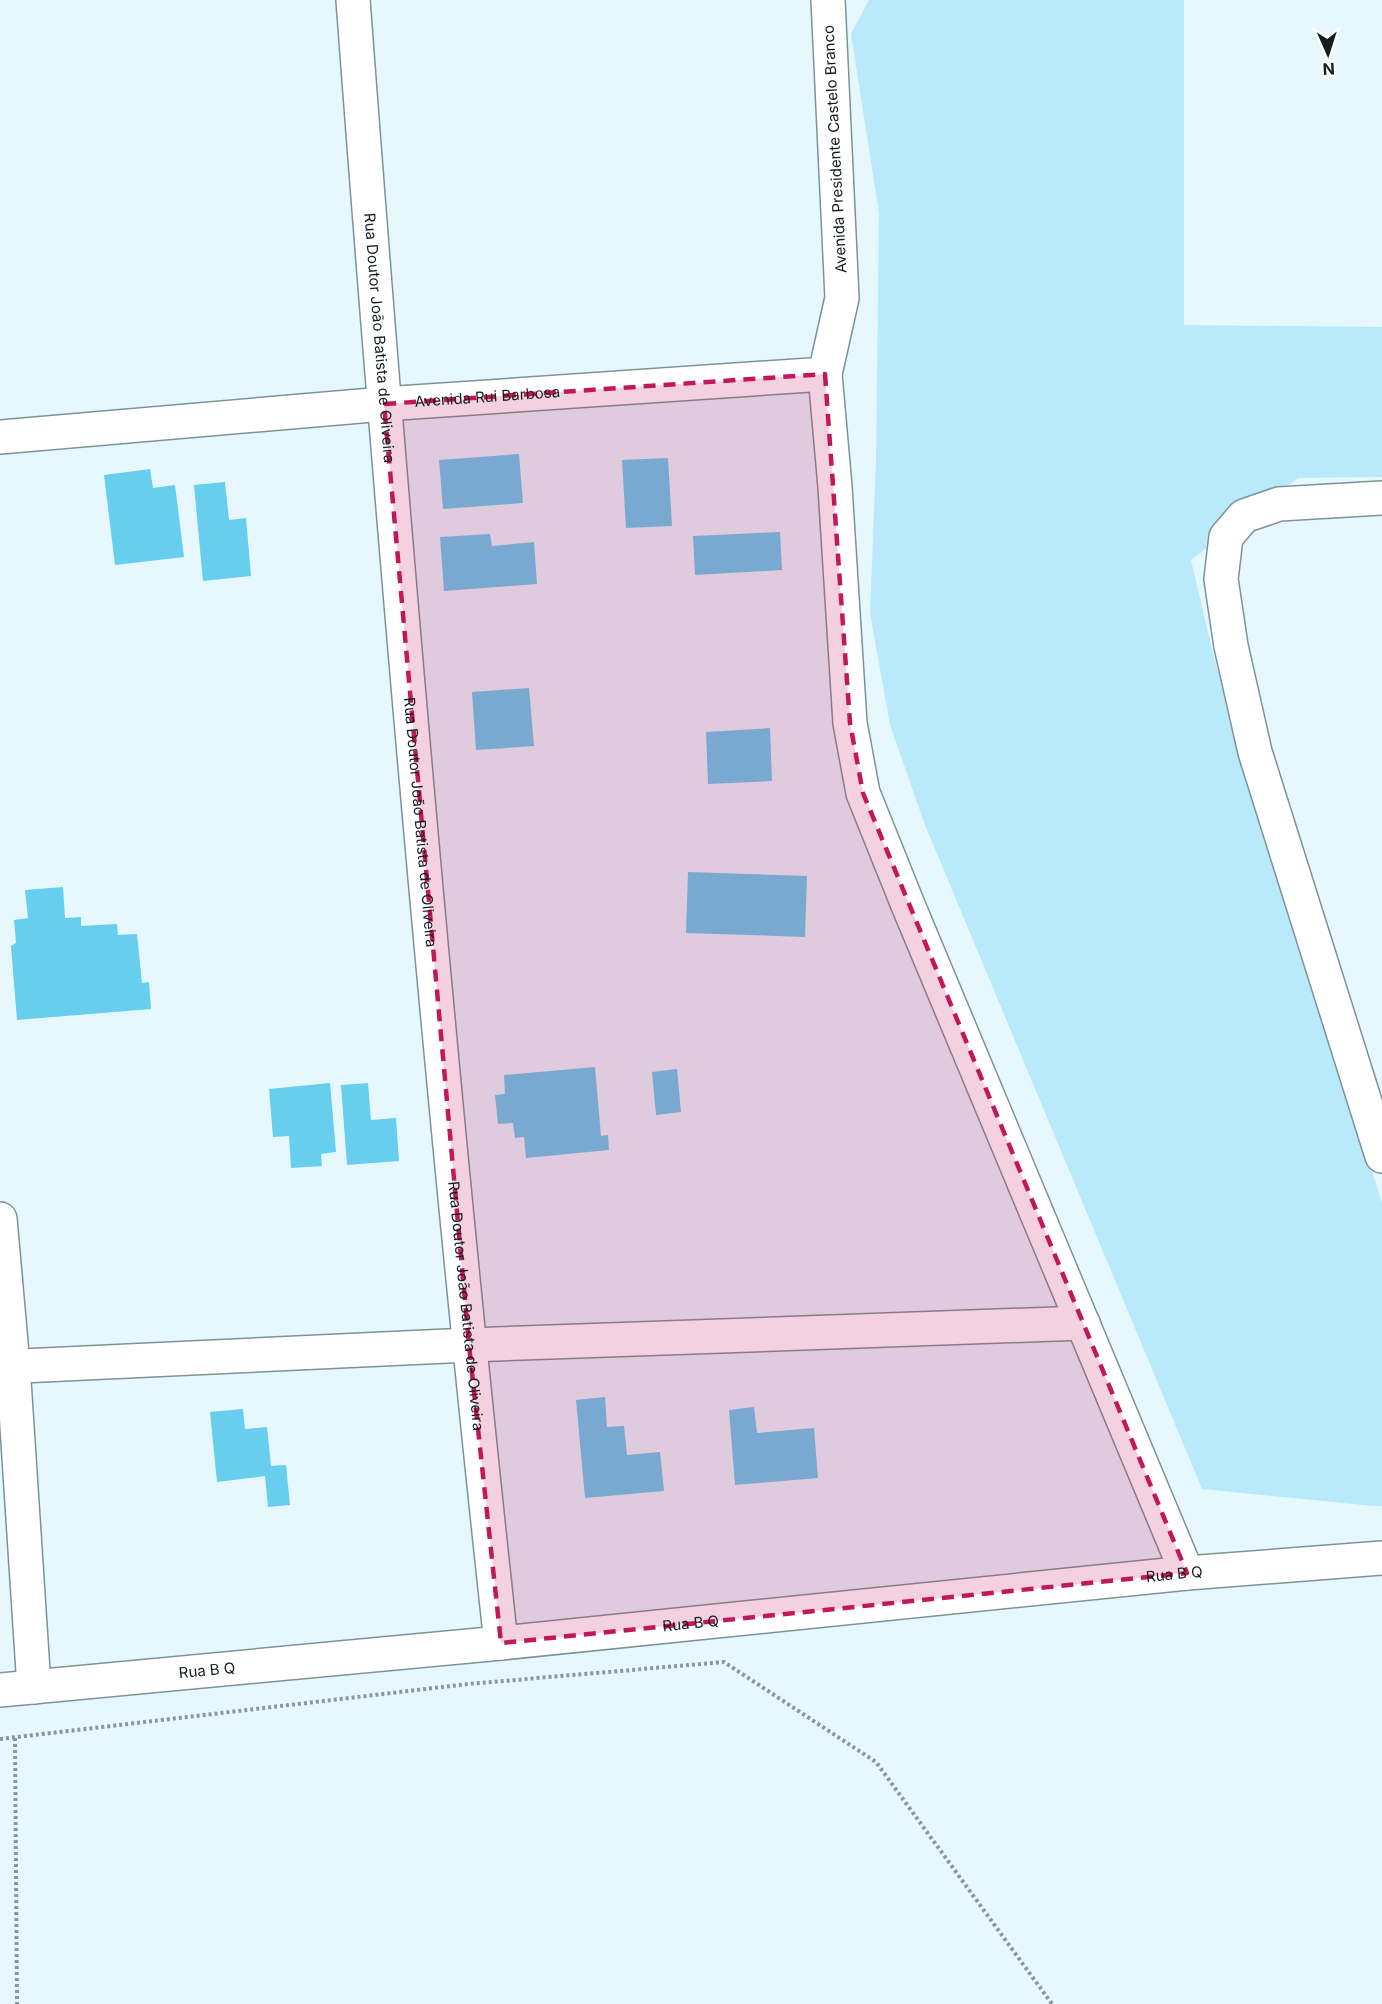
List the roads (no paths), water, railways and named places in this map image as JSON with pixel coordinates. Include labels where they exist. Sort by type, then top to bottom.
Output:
[{"type":"street","name":"Rua Doutor João Batista de Oliveira","points":[[353,0],[384,404],[469,1345],[501,1643]]},
{"type":"street","name":"Avenida Presidente Castelo Branco","points":[[825,374],[842,298],[828,0]]},
{"type":"street","name":"Avenida Rui Barbosa","points":[[0,437],[384,404],[825,374]]},
{"type":"street","points":[[825,374],[850,723],[863,793],[912,916],[1187,1573]]},
{"type":"street","points":[[1382,498],[1279,504],[1244,516],[1226,537],[1221,579],[1231,646],[1255,752],[1382,1156]]},
{"type":"street","points":[[0,1219],[7,1366],[34,1687]]},
{"type":"street","points":[[7,1366],[469,1345],[1083,1323]]},
{"type":"street","name":"Rua B Q","points":[[0,1690],[501,1643],[1187,1573],[1382,1558]]}]
